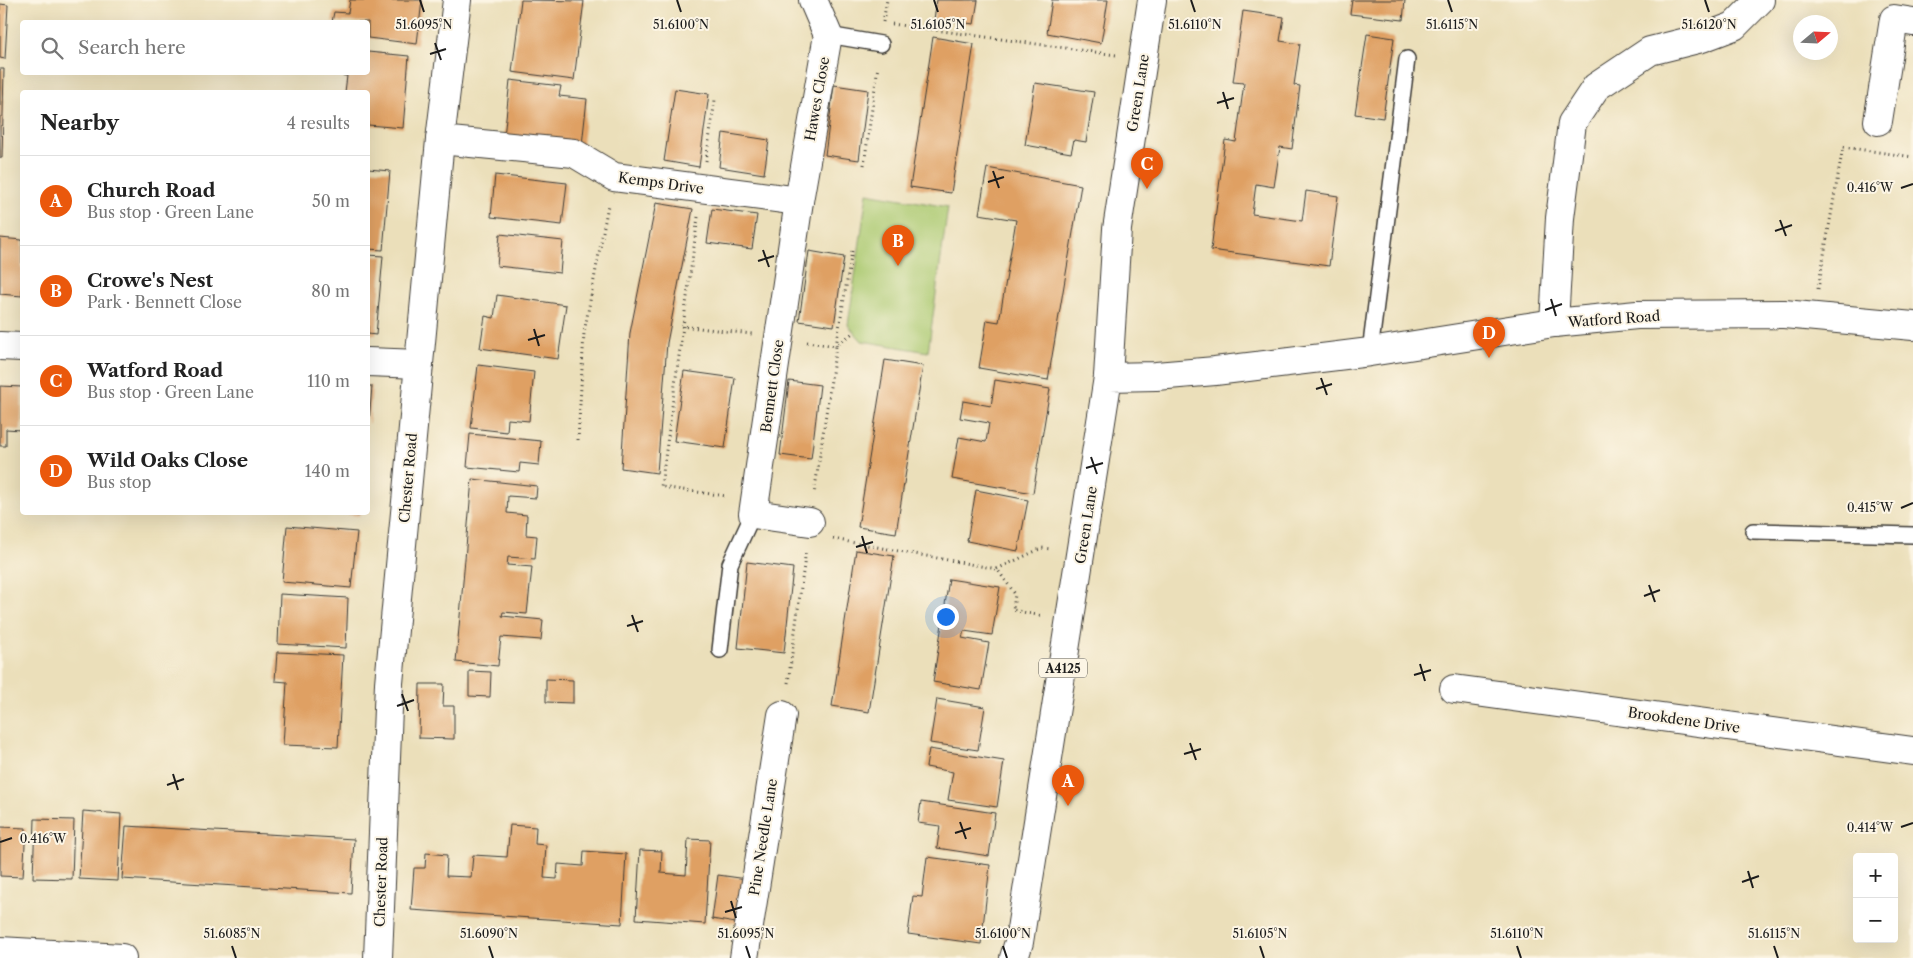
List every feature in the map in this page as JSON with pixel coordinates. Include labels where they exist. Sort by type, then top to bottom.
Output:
[{"type":"street","name":"Chester Road","points":[[378,958],[389,683],[440,140],[457,0]]},
{"type":"street","points":[[813,0],[828,35]]},
{"type":"street","name":"Green Lane","points":[[1014,958],[1019,942],[1071,621],[1108,377],[1117,229],[1152,0]]},
{"type":"street","points":[[1554,323],[1560,218],[1572,123],[1596,88],[1650,51],[1702,38],[1734,26],[1760,0]]},
{"type":"street","points":[[1878,121],[1894,19],[1913,22]]},
{"type":"street","name":"Hawes Close","points":[[799,201],[828,35]]},
{"type":"street","name":"Kemps Drive","points":[[440,140],[574,153],[614,177],[799,201]]},
{"type":"street","name":"Bennett Close","points":[[754,507],[799,201]]},
{"type":"street","name":"Watford Road","points":[[1108,377],[1156,376],[1215,371],[1370,352],[1554,323],[1637,315],[1784,314],[1913,326]]},
{"type":"street","points":[[0,346],[20,347]]},
{"type":"street","points":[[370,362],[419,364]]},
{"type":"street","points":[[754,507],[809,528]]},
{"type":"street","name":"Brookdene Drive","points":[[1454,689],[1913,751]]},
{"type":"street","name":"Pine Needle Lane","points":[[744,958],[782,715]]},
{"type":"street","points":[[0,951],[122,958]]},
{"type":"lane","points":[[828,35],[881,44]]},
{"type":"lane","points":[[1370,352],[1407,59]]},
{"type":"lane","points":[[720,650],[730,564],[754,507]]},
{"type":"lane","points":[[1753,531],[1913,535]]},
{"type":"path","points":[[864,165],[886,0]]},
{"type":"path","points":[[883,23],[1144,59]]},
{"type":"path","points":[[715,100],[661,487],[754,507]]},
{"type":"path","points":[[1813,317],[1843,147],[1913,157]]},
{"type":"path","points":[[578,440],[584,333],[614,177]]},
{"type":"path","points":[[788,683],[809,528],[852,250]]},
{"type":"path","points":[[682,326],[836,346],[854,332]]},
{"type":"path","points":[[809,528],[997,569],[1042,548],[1081,553]]},
{"type":"path","points":[[997,569],[1015,594],[1013,610],[1071,621]]},
{"type":"green space","points":[[867,193],[948,207],[928,352],[862,341],[848,325]]},
{"type":"building","points":[[350,0],[422,0],[417,44],[370,38],[370,20],[332,20],[334,12],[348,13]]},
{"type":"building","points":[[521,0],[584,1],[574,80],[512,72]]},
{"type":"building","points":[[937,0],[978,0],[974,24],[934,19]]},
{"type":"building","points":[[1052,0],[1108,0],[1101,43],[1047,33]]},
{"type":"building","points":[[1352,0],[1405,0],[1403,20],[1350,14]]},
{"type":"building","points":[[0,4],[8,5],[5,59],[0,58]]},
{"type":"building","points":[[1243,11],[1284,17],[1280,41],[1300,44],[1294,85],[1300,86],[1292,149],[1280,147],[1274,187],[1256,184],[1252,214],[1302,221],[1306,191],[1338,196],[1329,266],[1211,250],[1225,140],[1236,142],[1244,83],[1233,82]]},
{"type":"building","points":[[1367,34],[1394,38],[1383,118],[1355,114]]},
{"type":"building","points":[[933,37],[974,44],[951,193],[910,187]]},
{"type":"building","points":[[370,52],[409,56],[403,128],[370,125],[370,90],[345,90],[347,76],[336,75],[370,75]]},
{"type":"building","points":[[0,69],[4,69],[2,158],[0,158]]},
{"type":"building","points":[[510,80],[561,86],[559,96],[587,99],[582,145],[504,137]]},
{"type":"building","points":[[1035,83],[1094,92],[1086,142],[1074,140],[1071,153],[1025,145]]},
{"type":"building","points":[[834,85],[868,90],[859,160],[825,155]]},
{"type":"building","points":[[675,89],[709,94],[699,167],[664,161]]},
{"type":"building","points":[[723,133],[769,140],[764,174],[719,167]]},
{"type":"building","points":[[987,168],[1081,185],[1048,380],[979,368],[987,320],[999,322],[1016,220],[979,214]]},
{"type":"building","points":[[370,169],[390,171],[383,250],[370,249]]},
{"type":"building","points":[[495,175],[567,183],[562,225],[491,217]]},
{"type":"building","points":[[656,203],[693,209],[667,343],[657,473],[621,468],[630,333]]},
{"type":"building","points":[[712,209],[757,215],[752,249],[707,243]]},
{"type":"building","points":[[500,234],[563,241],[560,273],[497,266]]},
{"type":"building","points":[[0,238],[20,240],[20,296],[0,294]]},
{"type":"building","points":[[809,251],[844,257],[834,326],[799,321]]},
{"type":"building","points":[[370,255],[383,256],[376,335],[370,334]]},
{"type":"building","points":[[497,295],[566,305],[558,359],[480,348],[485,316],[494,318]]},
{"type":"building","points":[[885,360],[923,366],[896,533],[858,527]]},
{"type":"building","points":[[478,365],[534,372],[529,421],[508,419],[507,432],[471,428]]},
{"type":"building","points":[[684,371],[735,378],[725,448],[674,441]]},
{"type":"building","points":[[995,380],[1050,389],[1033,493],[952,479],[959,437],[986,442],[989,423],[960,418],[963,401],[991,406]]},
{"type":"building","points":[[789,381],[820,385],[811,459],[780,455]]},
{"type":"building","points":[[0,386],[20,387],[20,430],[6,429],[6,446],[0,446]]},
{"type":"building","points":[[370,386],[372,386],[370,411]]},
{"type":"building","points":[[470,434],[541,441],[539,465],[520,463],[519,472],[467,467]]},
{"type":"building","points":[[472,479],[537,486],[536,498],[508,496],[507,513],[527,515],[526,535],[537,536],[535,559],[508,557],[507,565],[532,567],[527,614],[503,612],[502,616],[543,620],[541,640],[501,637],[498,666],[456,662]]},
{"type":"building","points":[[976,490],[1028,500],[1018,551],[967,541]]},
{"type":"building","points":[[287,526],[357,532],[351,588],[282,582]]},
{"type":"building","points":[[856,550],[894,556],[869,712],[832,706]]},
{"type":"building","points":[[747,562],[793,568],[784,653],[738,648]]},
{"type":"building","points":[[949,579],[1000,587],[992,635],[964,631],[962,638],[989,643],[981,690],[933,682]]},
{"type":"building","points":[[280,594],[348,598],[346,648],[278,644]]},
{"type":"building","points":[[277,652],[343,655],[338,747],[283,745],[287,682],[275,681]]},
{"type":"building","points":[[469,671],[491,672],[490,697],[469,696]]},
{"type":"building","points":[[546,679],[573,680],[573,703],[546,702]]},
{"type":"building","points":[[420,684],[444,684],[443,706],[454,706],[454,739],[419,738]]},
{"type":"building","points":[[937,699],[985,707],[978,750],[930,743]]},
{"type":"building","points":[[929,749],[1004,761],[997,807],[948,800],[953,772],[926,767]]},
{"type":"building","points":[[921,802],[995,813],[989,856],[937,848],[940,826],[918,823]]},
{"type":"building","points":[[83,811],[121,814],[118,881],[79,879]]},
{"type":"building","points":[[35,819],[74,820],[72,879],[33,878]]},
{"type":"building","points":[[510,825],[536,827],[535,844],[546,845],[544,878],[557,879],[558,864],[583,866],[584,851],[626,854],[622,924],[411,910],[414,868],[425,868],[426,853],[447,855],[446,876],[471,877],[473,855],[507,857]]},
{"type":"building","points":[[126,826],[354,839],[351,893],[122,879]]},
{"type":"building","points":[[0,827],[26,828],[23,877],[0,876]]},
{"type":"building","points":[[688,839],[710,840],[705,924],[636,919],[640,850],[662,851],[661,873],[686,875]]},
{"type":"building","points":[[927,857],[990,865],[981,944],[908,934],[913,896],[922,897]]},
{"type":"building","points":[[718,875],[747,879],[741,924],[712,919]]},
{"type":"place","name":"Watford Road","points":[[1147,189]]},
{"type":"place","name":"Crowe's Nest","points":[[898,266]]},
{"type":"place","name":"Wild Oaks Close","points":[[1489,358]]},
{"type":"place","name":"Church Road","points":[[1068,806]]}]
